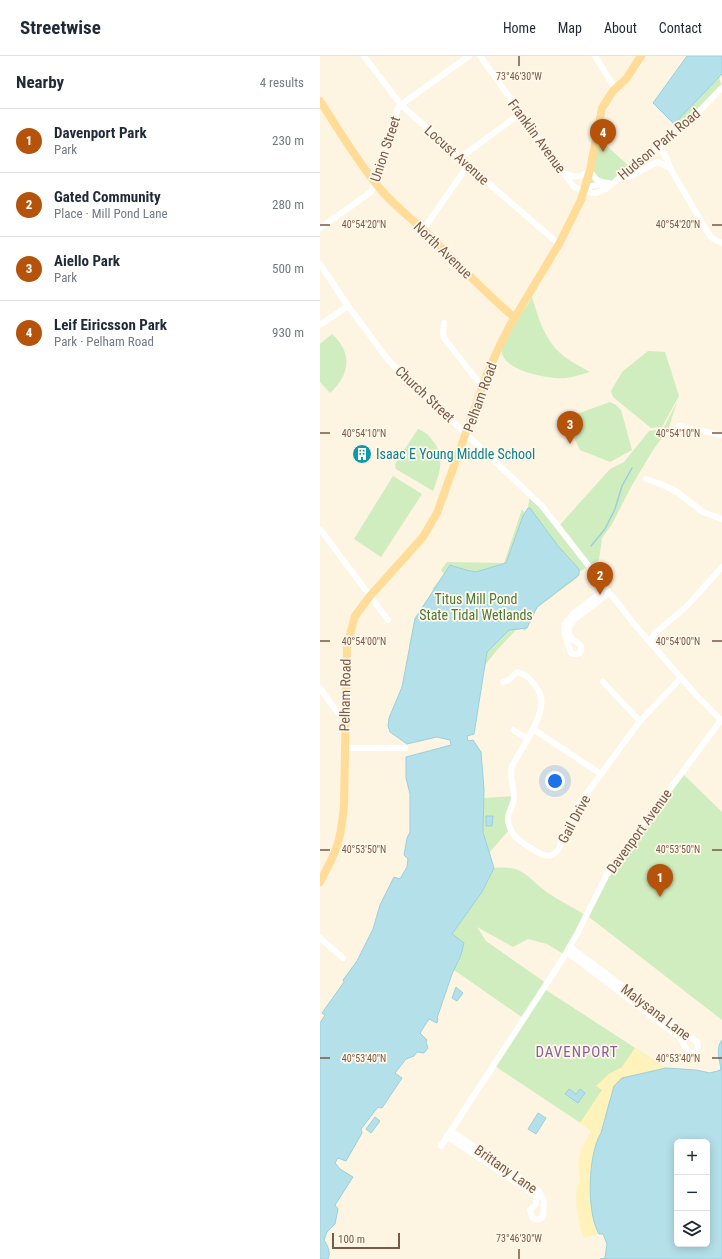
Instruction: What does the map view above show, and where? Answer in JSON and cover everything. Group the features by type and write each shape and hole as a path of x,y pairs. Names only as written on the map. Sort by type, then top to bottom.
{"main road":[{"name":"Pelham Road","path":"320,882 335,852 341,831 344,804 346,662 349,636 355,616 370,596 412,550 431,525 442,502 483,385 499,347 559,244 585,190 602,108 607,97 626,79 641,56"},
{"name":"North Avenue","path":"320,101 382,191 400,210 424,230 478,284 515,318"}],"street":[{"name":"Locust Avenue","path":"364,56 401,105 559,244"},
{"name":"Union Street","path":"320,228 371,192 398,108 469,56"},
{"name":"Franklin Avenue","path":"480,56 574,187 585,190"},
{"path":"595,56 616,88"},
{"name":"Hudson Park Road","path":"585,190 592,194 610,187 613,181 687,124 722,88"},
{"path":"460,158 521,113"},
{"path":"659,146 668,161 670,168 710,236 714,240 722,243"},
{"path":"564,173 574,177 585,175 590,170 594,179 597,181 613,181 631,176 657,162 670,168"},
{"path":"424,230 468,165"},
{"name":"Church Street","path":"320,264 348,306 390,361 542,506 608,591 650,641"},
{"path":"320,325 348,306"},
{"path":"444,323 444,338 477,380 483,385"},
{"path":"679,426 722,435"},
{"path":"646,479 677,492 703,512 722,519"},
{"path":"320,529 388,620"},
{"path":"650,641 655,634 686,607 722,567"},
{"path":"608,591 570,623 569,634 572,639 579,643 582,650 577,654 571,653 565,636 564,625 574,613 608,591"},
{"name":"Davenport Avenue","path":"441,1146 568,949 607,874 722,720 697,696 650,641"},
{"name":"Gail Drive","path":"503,682 509,680 517,672 525,674 540,692 542,699 541,709 533,729 510,772 514,800 508,817 513,835 543,855 551,856 558,850 578,805 640,721 681,678"},
{"path":"603,682 640,721"},
{"path":"320,688 337,712 345,715"},
{"path":"533,729 601,774"},
{"path":"514,730 527,738"},
{"path":"344,748 405,748"},
{"path":"320,938 343,958"},
{"name":"Malysana Lane","path":"568,949 697,1042 697,1051 695,1053 688,1052 678,1037 568,949"},
{"name":"Brittany Lane","path":"449,1134 539,1191 544,1201 543,1217 537,1220 530,1214 530,1210 536,1204 536,1196 449,1134"}],"green space":[{"path":"719,77 722,88 680,132 674,124"},
{"path":"595,135 632,169 614,183 585,192"},
{"path":"532,297 544,330 553,345 565,357 590,372 566,378 538,375 516,368 503,356 502,348 504,341"},
{"path":"332,334 339,341 343,349 346,356 346,364 342,379 330,393 320,382 320,344"},
{"path":"648,351 665,352 679,396 662,427 651,428 613,397 611,391 622,372"},
{"path":"610,402 621,410 632,450 610,462 580,450 567,424 574,415"},
{"name":"Titus Mill Pond State Tidal Wetlands","path":"677,402 668,430 653,450 631,487 612,524 602,538 599,560 579,572 577,578 537,608 525,631 522,629 516,630 485,665 482,681 409,646 415,617 432,592 433,588 444,574 441,570 447,562 504,563 522,509 525,513 528,508 530,494 558,527 610,469 624,462 649,431 663,429"},
{"path":"418,429 429,436 439,452 440,465 438,478 433,491 396,469 395,464"},
{"path":"393,476 422,494 381,557 354,539"},
{"path":"683,774 722,812 722,1020 589,917 567,956 547,944 528,939 513,947 477,927 486,941 546,983 543,988 666,1068 622,1078 600,1136 492,1064 523,1018 454,970 461,955 452,934 482,892 494,868 512,868 524,873 548,893 588,917 609,877"},
{"path":"513,796 509,830 489,853 483,832 484,798"}],"sand":[{"path":"635,1048 666,1068 622,1078 611,1096 607,1107 602,1132 596,1144 592,1161 590,1183 592,1216 599,1234 583,1238 577,1212 576,1192 577,1185 580,1182 578,1167 580,1155 591,1131 580,1123 602,1090 596,1086 609,1074 622,1067"}],"water":[{"path":"687,56 722,56 722,74 674,124 653,103"},
{"path":"528,508 530,508 558,546 579,569 579,575 537,607 527,628 509,630 487,652 474,734 467,736 468,741 473,740 481,752 484,789 483,832 494,868 482,892 452,934 464,943 461,955 452,974 437,1018 437,1023 429,1019 420,1033 427,1040 426,1042 428,1048 424,1053 417,1052 414,1056 406,1059 395,1073 402,1078 382,1108 378,1107 361,1129 362,1133 346,1161 338,1158 335,1163 340,1169 353,1177 335,1205 338,1209 335,1224 327,1232 324,1240 329,1250 328,1259 320,1259 320,1023 325,1015 322,1013 357,961 373,929 380,905 394,877 400,879 407,867 408,859 404,855 407,838 410,832 410,794 406,778 406,757 451,745 450,740 437,737 407,744 390,732 388,726 389,718 402,687 415,619 450,565 476,572 506,563 523,516"},
{"path":"486,816 493,816 492,826 486,826"},
{"path":"456,987 463,993 457,1001 452,998"},
{"path":"722,1040 722,1259 600,1259 605,1258 607,1244 603,1234 599,1234 592,1212 590,1198 591,1168 593,1155 601,1133 614,1086 622,1078 666,1068 696,1070 710,1073 721,1070 718,1055"},
{"path":"569,1089 576,1094 580,1089 585,1093 578,1103 565,1094"},
{"path":"538,1113 546,1118 536,1134 528,1129"},
{"path":"375,1117 380,1121 371,1133 366,1129"}],"waterway":[{"path":"591,546 605,529 615,509 622,486 632,468"}],"place":[{"name":"Leif Eiricsson Park","path":"603,152"},
{"name":"Aiello Park","path":"570,444"},
{"name":"Isaac E Young Middle School","path":"362,454"},
{"name":"Gated Community","path":"600,595"},
{"name":"Davenport Park","path":"660,897"}],"district":[{"name":"DAVENPORT","path":"577,1052"}]}
